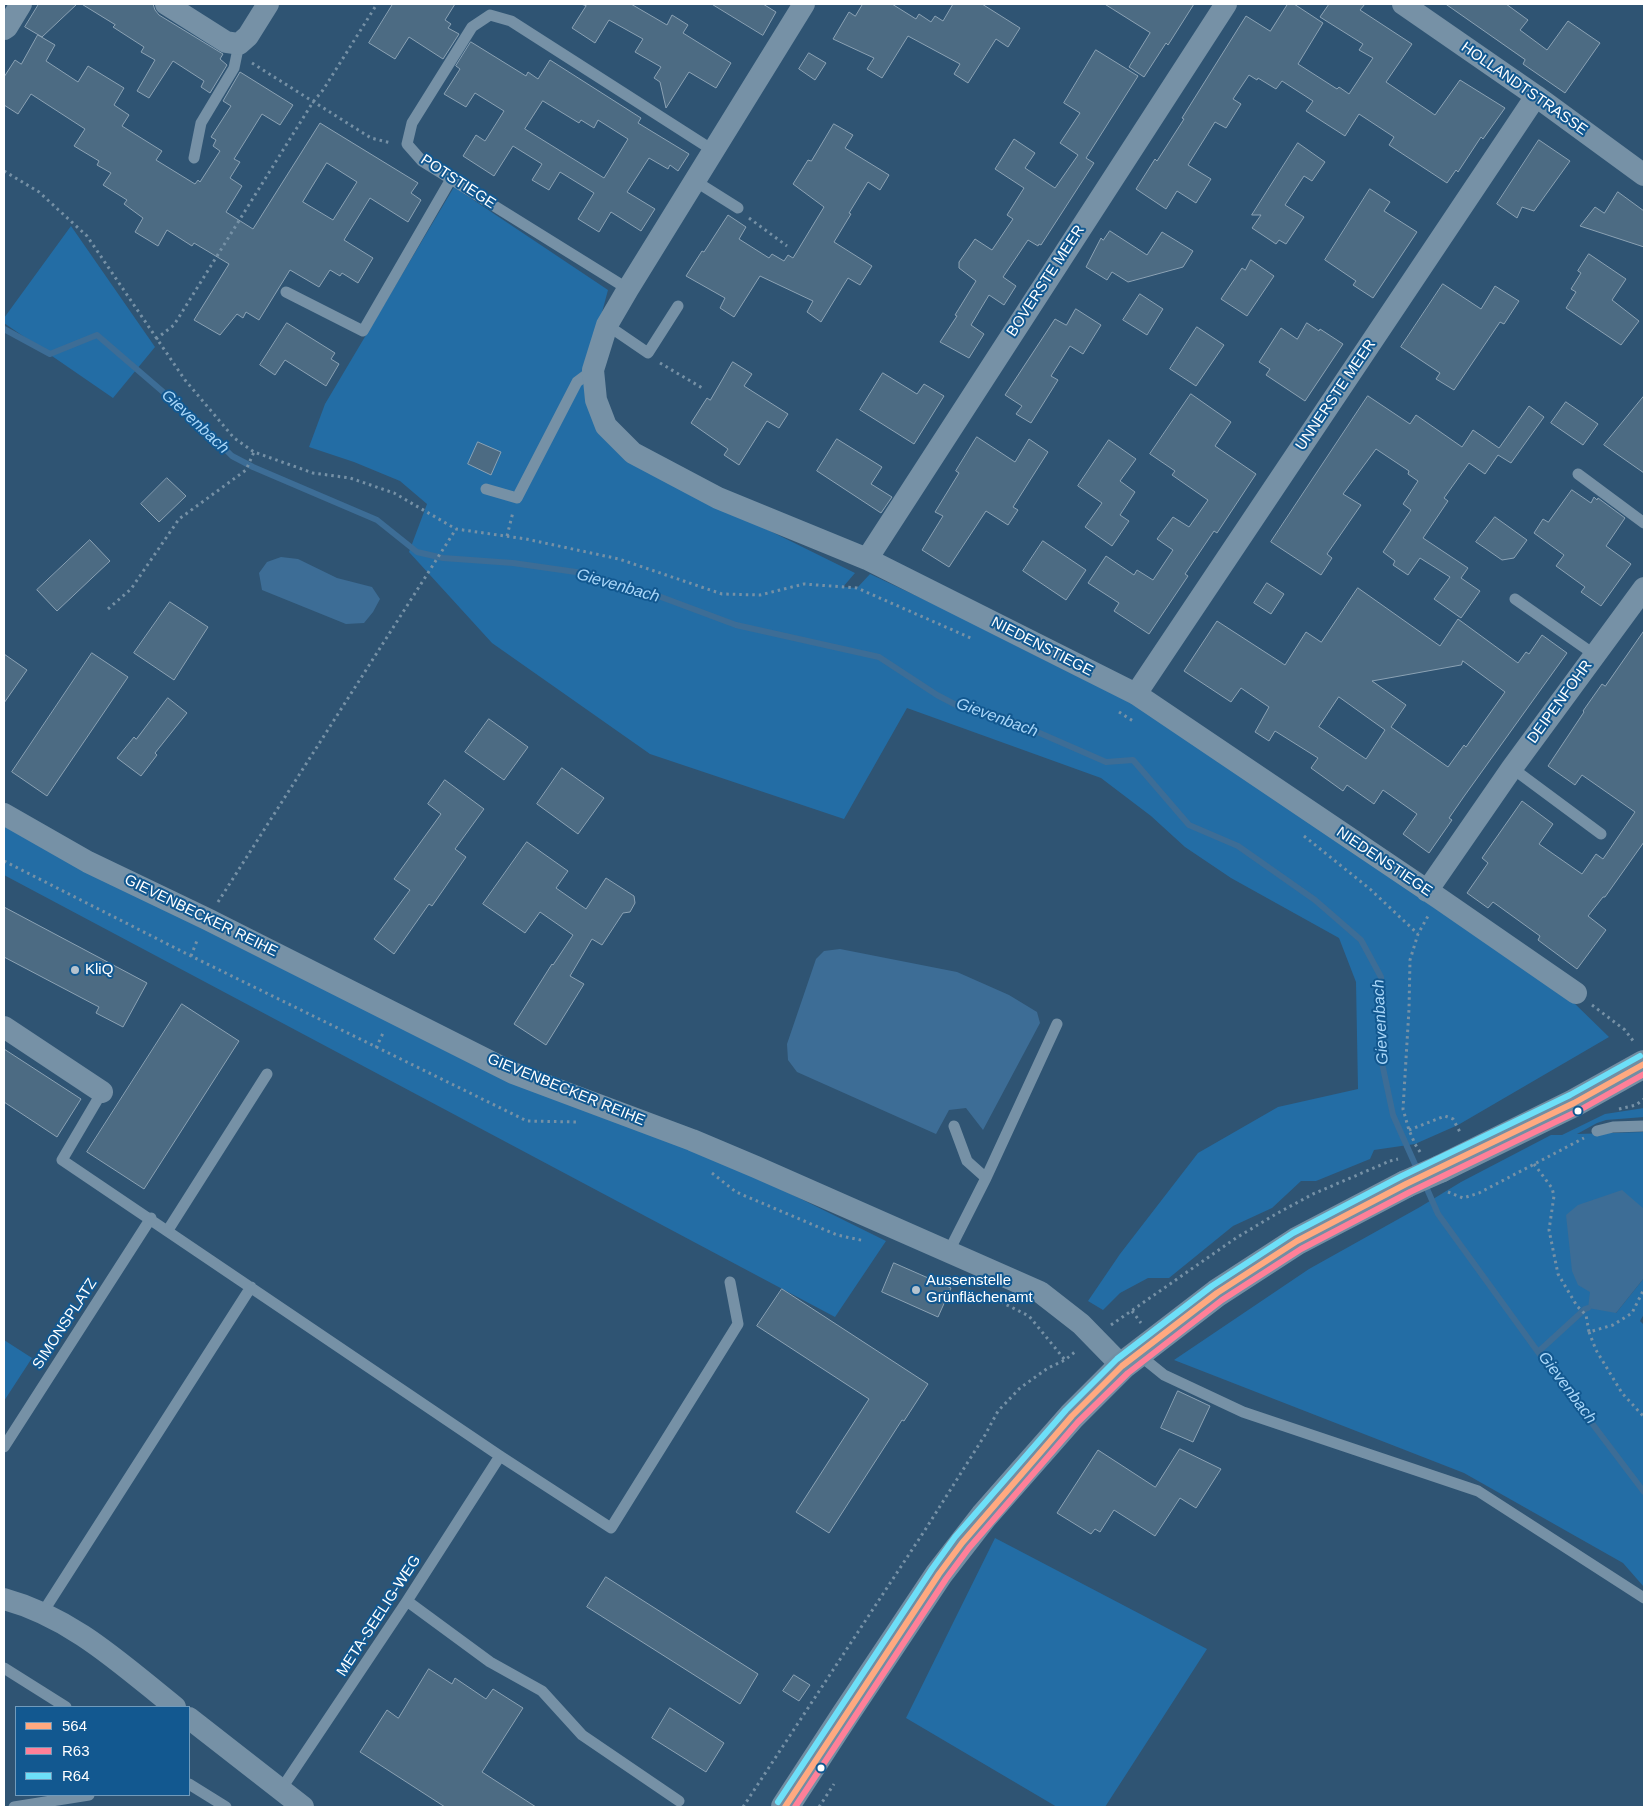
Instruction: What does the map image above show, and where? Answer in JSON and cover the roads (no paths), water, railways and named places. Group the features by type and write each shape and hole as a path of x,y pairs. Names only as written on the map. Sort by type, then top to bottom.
{"main road":[{"path":"785,1807 939,1574 962,1543 1072,1416 1130,1360 1217,1293 1297,1241 1406,1184 1574,1103 1640,1054"}],"street":[{"path":"4,29 21,4"},
{"path":"166,4 226,42 239,44 248,36 268,4"},
{"path":"628,289 804,4"},
{"name":"BOVERSTE MEER","path":"867,559 1226,4"},
{"name":"HOLLANDTSTRASSE","path":"1403,4 1642,168"},
{"name":"UNNERSTE MEER","path":"1136,694 1536,96"},
{"name":"NIEDENSTIEGE","path":"628,289 607,325 593,370 596,400 606,426 633,452 718,498 867,559 1136,694 1576,993"},
{"name":"DEIPENFOHR","path":"1434,895 1512,768 1644,588"},
{"name":"GIEVENBECKER REIHE","path":"4,814 88,862 207,919 513,1073 692,1140 1040,1292 1130,1360"},
{"path":"4,1027 102,1092"},
{"path":"4,1599 43,1612 87,1637 175,1706"},
{"path":"190,1719 280,1791 303,1807"}],"lane":[{"name":"POTSTIEGE","path":"628,289 422,161 407,144 412,123 472,27 490,15 511,22 714,150"},
{"path":"194,158 201,123 234,68 239,44"},
{"path":"286,292 363,331 451,179"},
{"path":"695,181 738,208"},
{"path":"607,325 648,352 678,306"},
{"path":"486,490 517,498 577,382 593,370"},
{"path":"1578,474 1644,523"},
{"path":"1516,599 1595,655"},
{"path":"1512,768 1601,834"},
{"path":"949,1251 986,1178 1057,1024"},
{"path":"168,1230 267,1074"},
{"path":"102,1092 62,1160 151,1218 500,1456 611,1528 738,1324 730,1282"},
{"path":"954,1126 967,1161 986,1178"},
{"path":"1597,1131 1614,1127 1644,1126"},
{"name":"SIMONSPLATZ","path":"4,1447 151,1218"},
{"path":"43,1612 251,1287"},
{"path":"1130,1360 1243,1412 1478,1491 1644,1598"},
{"name":"META-SEELIG-WEG","path":"280,1791 407,1601 500,1456"},
{"path":"407,1601 490,1662 542,1691 582,1735 679,1801"},
{"path":"4,1668 64,1706"},
{"path":"190,1785 226,1807"},
{"path":"14,1807 83,1796"}],"waterway":[{"name":"Gievenbach","path":"4,329 50,354 97,335 198,422 232,456 253,467 377,520 417,552 443,558 513,563 576,572 661,597 736,625 879,657 937,695 962,708 1003,717 1106,762 1133,760 1189,825 1238,846 1315,900 1361,940 1381,977 1382,1063 1393,1115 1418,1171"},
{"name":"Gievenbach","path":"1424,1182 1438,1214 1538,1352 1644,1492"},
{"path":"1538,1352 1588,1308"}],"place":[{"name":"KliQ","path":"75,970"},
{"name":"Aussenstelle Grünflächenamt","path":"916,1290"}]}
